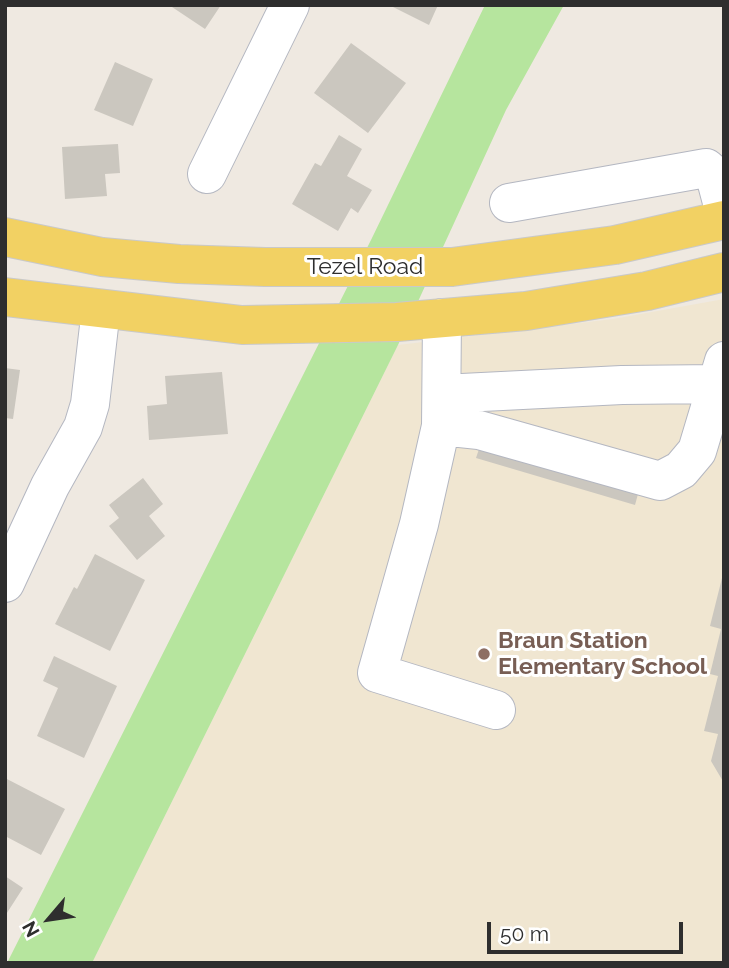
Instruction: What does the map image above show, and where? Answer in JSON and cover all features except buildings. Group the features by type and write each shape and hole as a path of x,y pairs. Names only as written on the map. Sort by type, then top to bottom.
{"main road":[{"name":"Tezel Road","path":"5,237 102,257 178,264 452,267 615,245 724,220"},
{"path":"5,297 242,325 383,323 526,312 647,291 724,272"}],"street":[{"path":"206,174 290,5"},
{"path":"509,203 706,168 715,176 724,210"},
{"path":"5,583 50,486 83,427 90,404 101,309"},
{"path":"442,318 441,410 419,524 377,673 496,710"},
{"path":"720,373 697,451 681,471 660,481 479,430 441,410 622,385 720,373"}],"shaded area":[{"name":"Braun Station Elementary School","path":"724,299 724,963 92,963 398,345 613,319"}],"green space":[{"path":"485,5 564,5 506,110 398,345 92,963 7,963 371,240"}],"place":[{"name":"Braun Station Elementary School","path":"484,654"}]}
